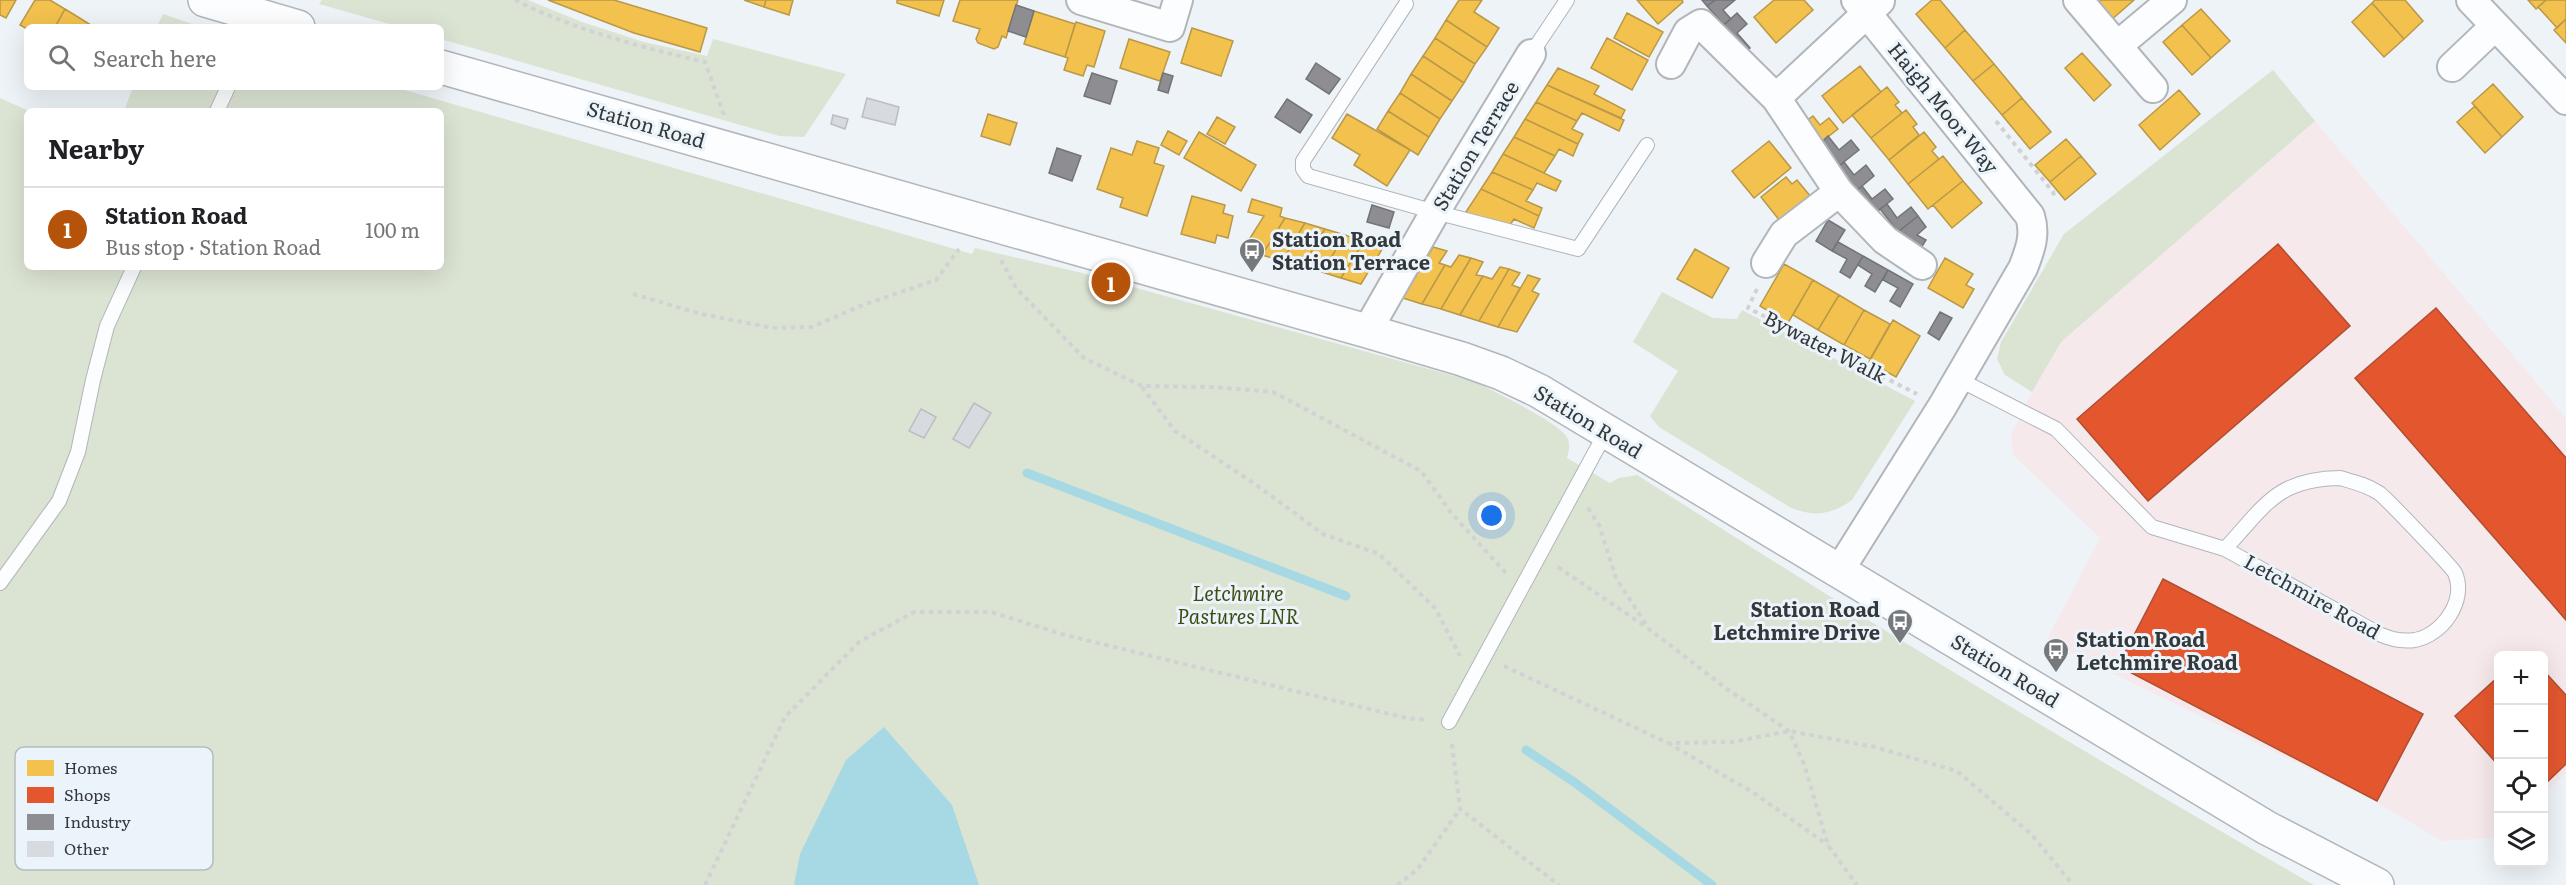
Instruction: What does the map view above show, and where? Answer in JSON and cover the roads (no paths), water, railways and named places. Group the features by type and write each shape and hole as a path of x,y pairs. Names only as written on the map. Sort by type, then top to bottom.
{"street":[{"path":"205,0 255,21 276,24"},
{"path":"1081,0 1170,27 1178,0"},
{"path":"2078,0 2153,88"},
{"path":"2117,46 2172,0"},
{"path":"2471,0 2566,100"},
{"path":"1776,98 1869,4"},
{"name":"Haigh Moor Way","path":"1869,4 2030,216 2033,225 2032,244 2023,268 1958,379"},
{"path":"1671,64 1688,33 1701,24 1776,98 1839,192 1885,240 1922,265"},
{"path":"2452,67 2495,26"},
{"name":"Station Terrace","path":"1367,331 1435,212 1531,54"},
{"name":"Station Road","path":"444,68 1367,331 1502,373 1539,391 2267,828 2377,885"},
{"path":"1766,263 1784,234 1839,192"},
{"path":"1839,571 1958,379"}],"lane":[{"path":"1531,54 1567,0"},
{"path":"1406,3 1304,159 1302,167 1308,176 1578,249 1647,145"},
{"path":"218,108 227,90"},
{"path":"0,583 59,501 78,452 107,326 133,270"},
{"name":"Letchmire Road","path":"1958,379 2056,429 2152,527 2225,549 2390,639 2415,640 2427,636 2447,620 2457,597 2455,572 2380,493 2361,483 2340,478 2307,481 2278,493 2225,549"},
{"path":"1449,722 1606,432"}],"water":[{"path":"884,727 952,805 979,885 794,885 800,854 846,760"}],"waterway":[{"path":"1027,473 1346,596"},
{"path":"1526,750 1574,782 1712,885"}],"place":[{"name":"Station Road Station Terrace","path":"1252,274"},
{"name":"Station Road","path":"1111,282"},
{"name":"Station Road Letchmire Drive","path":"1900,645"},
{"name":"Station Road Letchmire Road","path":"2056,674"}],"park label":[{"name":"Letchmire Pastures LNR","path":"1238,606"}]}
